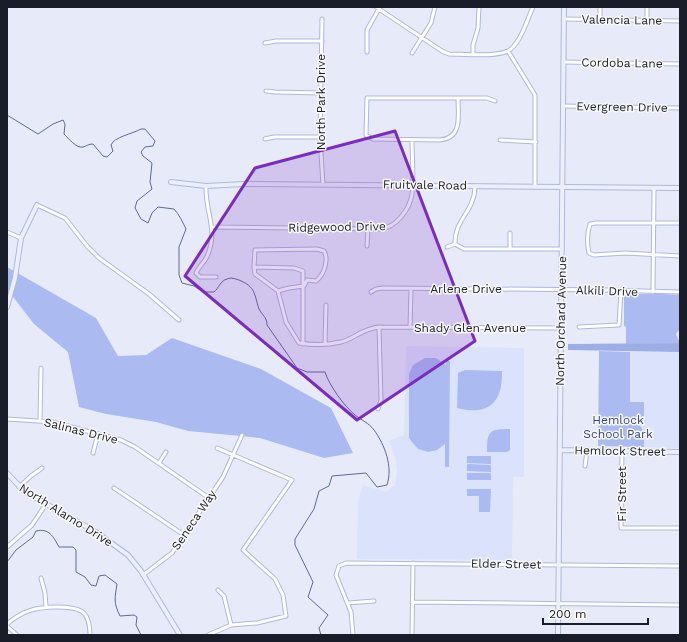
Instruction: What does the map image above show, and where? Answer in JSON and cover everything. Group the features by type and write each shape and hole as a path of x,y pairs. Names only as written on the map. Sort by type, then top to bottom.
{"street":[{"path":"412,53 433,18 435,7"},
{"path":"473,54 473,45 478,28 479,7"},
{"path":"367,52 367,30 378,8 446,53 494,54 508,51 516,43 533,7"},
{"name":"North Orchard Avenue","path":"558,635 564,7"},
{"path":"600,7 600,20"},
{"path":"647,7 647,20"},
{"name":"North Park Drive","path":"322,19 320,137 323,185"},
{"name":"Valencia Lane","path":"564,19 680,21"},
{"path":"265,43 276,41 322,42"},
{"path":"508,51 535,95 535,186"},
{"name":"Cordoba Lane","path":"564,62 680,64"},
{"path":"266,90 275,92 321,92"},
{"path":"458,98 458,126 454,135 444,140 373,139 367,137 367,98 458,98 487,98 495,101"},
{"name":"Evergreen Drive","path":"563,106 680,108"},
{"path":"265,139 274,137 320,137"},
{"name":"Ridgewood Drive","path":"213,227 386,228 395,224 410,202 412,185 412,140"},
{"path":"500,140 536,142"},
{"name":"Fruitvale Road","path":"171,182 206,186 243,184 680,188"},
{"path":"206,186 207,207 213,227 208,254 196,273 200,278 216,277"},
{"path":"455,244 456,230 474,201 475,186"},
{"path":"653,292 654,188"},
{"path":"7,307 15,278 21,238 37,205 65,218 87,246 99,258 149,294 179,320"},
{"path":"680,223 618,222 590,224 588,247 589,253 594,255 654,254 680,256"},
{"path":"368,228 368,246"},
{"path":"7,232 21,238"},
{"path":"510,233 510,249"},
{"path":"447,247 455,244 464,249 562,249"},
{"path":"254,267 300,269 303,271 303,344 299,343 294,338 286,322 278,291 255,274 254,267 255,250 317,249 324,251 326,259 321,277 316,281 307,280 304,286"},
{"path":"278,291 304,286"},
{"name":"Arlene Drive","path":"371,292 376,289 561,290"},
{"path":"410,327 411,289"},
{"name":"Alkili Drive","path":"561,290 680,292"},
{"path":"579,327 619,325 621,290"},
{"path":"325,344 326,305"},
{"path":"378,409 381,400 379,327"},
{"name":"Shady Glen Avenue","path":"303,344 340,342 361,331 379,327 561,328"},
{"path":"40,420 41,368"},
{"name":"Salinas Drive","path":"7,419 40,420 126,442 209,498"},
{"path":"93,453 98,434"},
{"name":"Seneca Way","path":"143,575 172,553 223,476 242,435"},
{"path":"208,635 231,625 257,623 286,616 283,594 275,579 243,550 292,480 217,448"},
{"name":"Hemlock Street","path":"560,450 680,452"},
{"path":"585,466 587,451"},
{"name":"Fir Street","path":"622,451 621,528 680,528"},
{"path":"159,463 166,452"},
{"path":"19,487 30,476 42,468"},
{"name":"North Alamo Drive","path":"7,473 19,487 114,544 132,559 180,635"},
{"path":"114,488 184,535"},
{"path":"7,548 32,525 46,504"},
{"name":"Elder Street","path":"348,603 337,579 336,571 339,566 346,563 680,566"},
{"path":"412,563 412,635"},
{"path":"41,578 45,593 46,607"},
{"path":"218,590 224,596 231,625"},
{"path":"353,635 353,625 348,603 374,601"},
{"path":"412,602 680,605"},
{"path":"17,635 7,625 16,616 31,609 46,607 70,607 80,609 89,619 90,635"}],"highlighted area":[{"path":"395,131 475,341 357,420 185,276 255,168"}],"shaded area":[{"path":"680,343 680,352 568,350 568,344"},
{"path":"406,346 524,348 524,477 513,477 512,560 357,559 358,500 363,485 386,492 395,485 397,471 395,456 389,441 404,435"},
{"path":"680,351 680,448 644,447 644,432 630,411 630,352"}],"green space":[{"path":"7,267 96,318 118,356 146,355 172,338 261,369 331,408 353,453 324,458 260,438 188,431 156,422 106,414 79,407 68,352 34,324 7,289"},
{"path":"627,294 680,295 680,329 676,334 680,343 626,344 626,327 624,326 624,296"},
{"name":"Hemlock School Park","path":"599,351 630,352 630,402 644,402 644,417 635,417 644,432 644,447 598,446"},
{"path":"425,358 436,358 446,365 446,361 450,361 449,467 445,467 445,444 437,450 428,452 418,449 409,438 409,374 413,365"},
{"path":"465,370 502,371 500,391 492,404 477,410 457,408 458,373"},
{"path":"510,429 510,450 507,452 487,452 489,435 493,431"},
{"path":"467,456 491,456 491,464 467,463"},
{"path":"467,464 491,465 491,472 467,471"},
{"path":"467,473 491,473 491,480 467,480"},
{"path":"467,489 491,489 490,512 479,512 479,496 467,496"}],"waterway":[{"path":"7,115 38,134 53,124 63,120 65,124 64,134 73,143 81,147 93,144 103,156 107,157 113,151 111,145 113,142 141,129 145,129 155,141 153,146 145,147 141,152 143,156 152,163 150,182 152,189 137,201 135,208 141,219 148,223 152,213 158,207 174,209 179,216 186,229 179,247 179,275 182,283 194,286 203,292 214,292 223,281 230,278 239,280 249,285 254,292 259,309 265,318 267,325 297,368 307,372 325,372 337,395 355,415 370,425 382,442 387,456 389,471 387,485 377,487 366,473 332,476 329,486 319,491 314,509 295,539 295,545 313,582 308,597 328,615 319,628 321,635"},
{"path":"7,562 16,550 33,537 36,531 40,530 47,532 53,536 59,547 73,547 76,550 76,572 85,577 91,585 96,586 99,576 105,575 117,584 115,600 120,616 134,615 137,617 136,625 141,635"}]}
